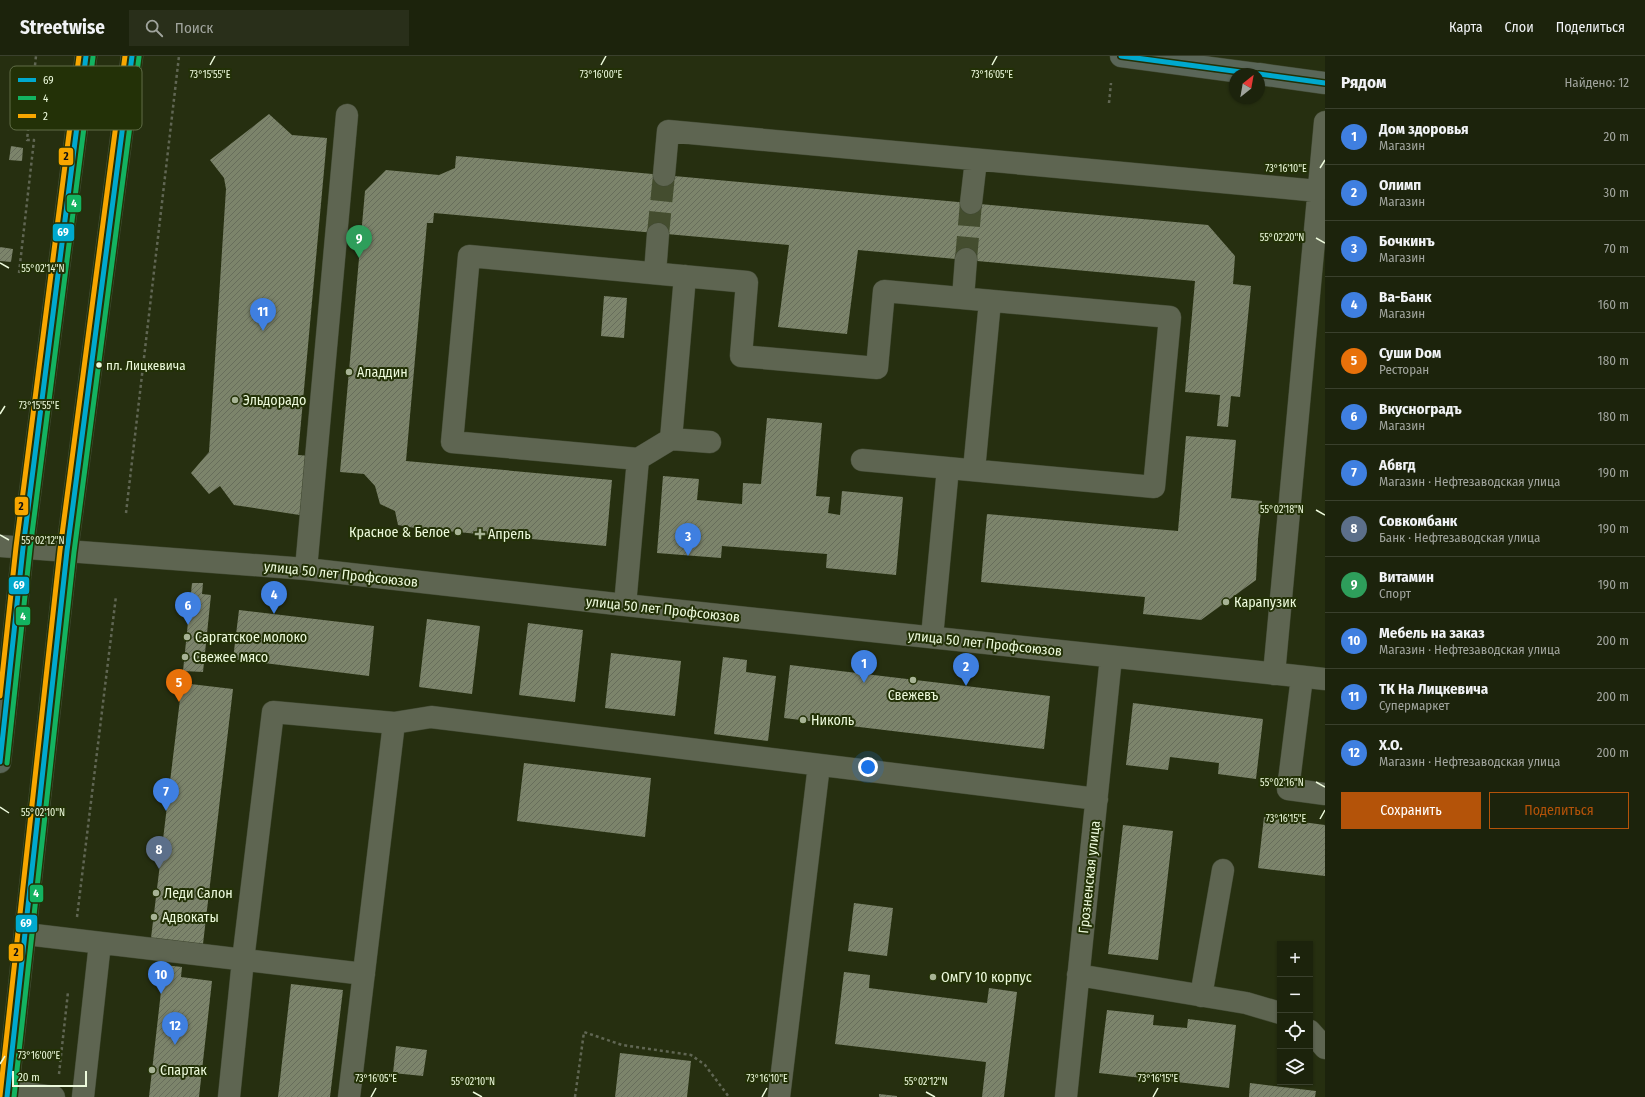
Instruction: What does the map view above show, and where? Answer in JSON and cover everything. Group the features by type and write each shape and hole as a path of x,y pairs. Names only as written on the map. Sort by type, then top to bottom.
{"main road":[{"path":"85,66 86,56"},
{"path":"131,66 132,56"},
{"path":"1121,56 1155,58 1229,70"},
{"path":"1265,75 1325,83"},
{"path":"0,762 23,548 77,130"},
{"path":"8,1094 67,551 122,130"}],"street":[{"path":"306,569 347,115"},
{"path":"1274,674 1325,122"},
{"path":"664,175 668,131 1318,191"},
{"path":"971,203 976,160"},
{"path":"655,273 658,234"},
{"path":"710,442 670,439 638,459 452,442 468,256 747,282 741,356 878,368 884,291 1170,317 1154,487 862,460"},
{"path":"963,298 966,259"},
{"path":"670,439 685,276"},
{"path":"974,470 990,300"},
{"path":"625,605 638,459"},
{"path":"932,637 948,468"},
{"name":"улица 50 лет Профсоюзов","path":"0,546 306,569 625,605 1325,679"},
{"name":"Грозненская улица","path":"1066,1097 1111,657"},
{"path":"1302,676 1288,789 1325,794"},
{"path":"229,1097 243,960 273,712 394,723 431,717 1096,799"},
{"path":"349,1097 394,723"},
{"path":"779,1097 819,765"},
{"path":"1200,996 1223,870"},
{"path":"26,934 364,974"},
{"path":"83,1097 100,943"},
{"path":"1078,975 1246,1003 1277,1012"},
{"path":"1313,1034 1325,1048"},
{"path":"8,1094 56,1089"}],"path":[{"path":"35,66 36,56"},
{"path":"126,513 179,56"},
{"path":"1109,103 1112,83"},
{"path":"19,273 34,140 27,140 28,130"},
{"path":"75,940 116,596"},
{"path":"56,1089 69,987"},
{"path":"575,1097 584,1032 622,1044 691,1055 705,1065 729,1097"}],"building":[{"path":"269,114 292,135 327,138 298,455 311,456 306,516 234,505 220,486 209,494 191,473 209,452 226,189 224,178 210,160"},
{"path":"11,146 23,148 22,161 9,160"},
{"path":"456,156 1208,225 1235,256 1233,284 1251,286 1240,397 1231,396 1228,427 1217,426 1220,395 1185,392 1195,281 858,250 847,334 778,327 789,245 434,213 433,223 427,223 406,461 612,480 606,546 415,528 398,525 395,511 380,504 375,486 364,474 340,472 365,191 386,170 439,175 455,168"},
{"path":"0,247 13,249 11,262 0,261"},
{"path":"604,296 627,298 624,338 601,336"},
{"path":"767,418 822,423 816,496 830,497 828,513 840,515 842,491 903,497 896,575 826,568 827,554 722,546 721,558 657,553 663,476 699,479 697,500 742,504 743,483 761,484"},
{"path":"1186,436 1236,440 1231,498 1262,501 1256,580 1201,620 1143,614 1145,597 981,582 987,514 1178,531"},
{"path":"192,583 203,583 202,594 211,595 203,672 183,671"},
{"path":"239,610 374,626 369,676 233,659"},
{"path":"427,619 480,626 472,694 419,687"},
{"path":"528,623 583,630 575,702 519,695"},
{"path":"611,653 681,661 675,716 605,708"},
{"path":"723,657 747,660 746,672 776,676 768,741 714,734"},
{"path":"790,665 1050,696 1044,749 784,718"},
{"path":"182,683 233,689 203,944 151,938"},
{"path":"1133,703 1263,719 1256,779 1218,774 1219,763 1170,757 1168,770 1126,765"},
{"path":"524,763 651,778 645,837 517,821"},
{"path":"1264,817 1325,825 1325,876 1258,868"},
{"path":"1123,825 1173,831 1158,960 1108,954"},
{"path":"854,903 893,908 887,956 848,951"},
{"path":"164,965 182,967 181,977 212,981 199,1097 149,1097"},
{"path":"844,972 870,975 869,988 987,1003 989,988 1017,992 1004,1097 982,1097 986,1062 835,1044"},
{"path":"291,984 343,990 330,1097 278,1097"},
{"path":"1107,1010 1154,1015 1153,1025 1187,1028 1188,1019 1236,1025 1229,1088 1099,1073"},
{"path":"396,1046 427,1050 423,1076 393,1073"},
{"path":"620,1053 691,1061 687,1097 615,1097"},
{"path":"1250,1083 1316,1091 1315,1097 1249,1097"},
{"path":"879,1094 897,1096 897,1097 879,1097"}],"tunnel":[{"path":"658,234 664,175"},
{"path":"966,259 971,203"}],"transit line":[{"name":"2","path":"78,66 79,56"},
{"name":"69","path":"85,66 86,56"},
{"name":"2","path":"124,66 125,56"},
{"name":"69","path":"131,66 132,56"},
{"name":"69","path":"1121,56 1229,70"},
{"name":"4","path":"92,66 93,57"},
{"name":"4","path":"138,66 139,57"},
{"name":"69","path":"1265,75 1325,83"},
{"name":"2","path":"0,696 16,547 70,130"},
{"name":"69","path":"0,762 23,548 77,130"},
{"name":"4","path":"7,763 30,549 84,130"},
{"name":"2","path":"0,1096 60,550 115,130"},
{"name":"69","path":"7,1097 67,551 122,130"},
{"name":"4","path":"14,1097 74,552 129,130"}],"place":[{"name":"Витамин","path":"359,258"},
{"name":"ТК На Лицкевича","path":"263,331"},
{"name":"пл. Лицкевича","path":"99,365"},
{"name":"Аладдин","path":"349,372"},
{"name":"Эльдорадо","path":"235,400"},
{"name":"Красное & Белое","path":"458,532"},
{"name":"Апрель","path":"480,534"},
{"name":"Бочкинъ","path":"688,556"},
{"name":"Карапузик","path":"1226,602"},
{"name":"Ва-Банк","path":"274,614"},
{"name":"Вкусноградъ","path":"188,625"},
{"name":"Саргатское молоко","path":"187,637"},
{"name":"Свежее мясо","path":"185,657"},
{"name":"Свежевъ","path":"913,680"},
{"name":"Дом здоровья","path":"864,683"},
{"name":"Олимп","path":"966,686"},
{"name":"Суши Dом","path":"179,702"},
{"name":"Николь","path":"803,720"},
{"name":"Абвгд","path":"166,811"},
{"name":"Совкомбанк","path":"159,869"},
{"name":"Леди Салон","path":"156,893"},
{"name":"Адвокаты","path":"154,917"},
{"name":"ОмГУ 10 корпус","path":"933,977"},
{"name":"Мебель на заказ","path":"161,994"},
{"name":"X.O.","path":"175,1045"},
{"name":"Спартак","path":"152,1070"}]}
